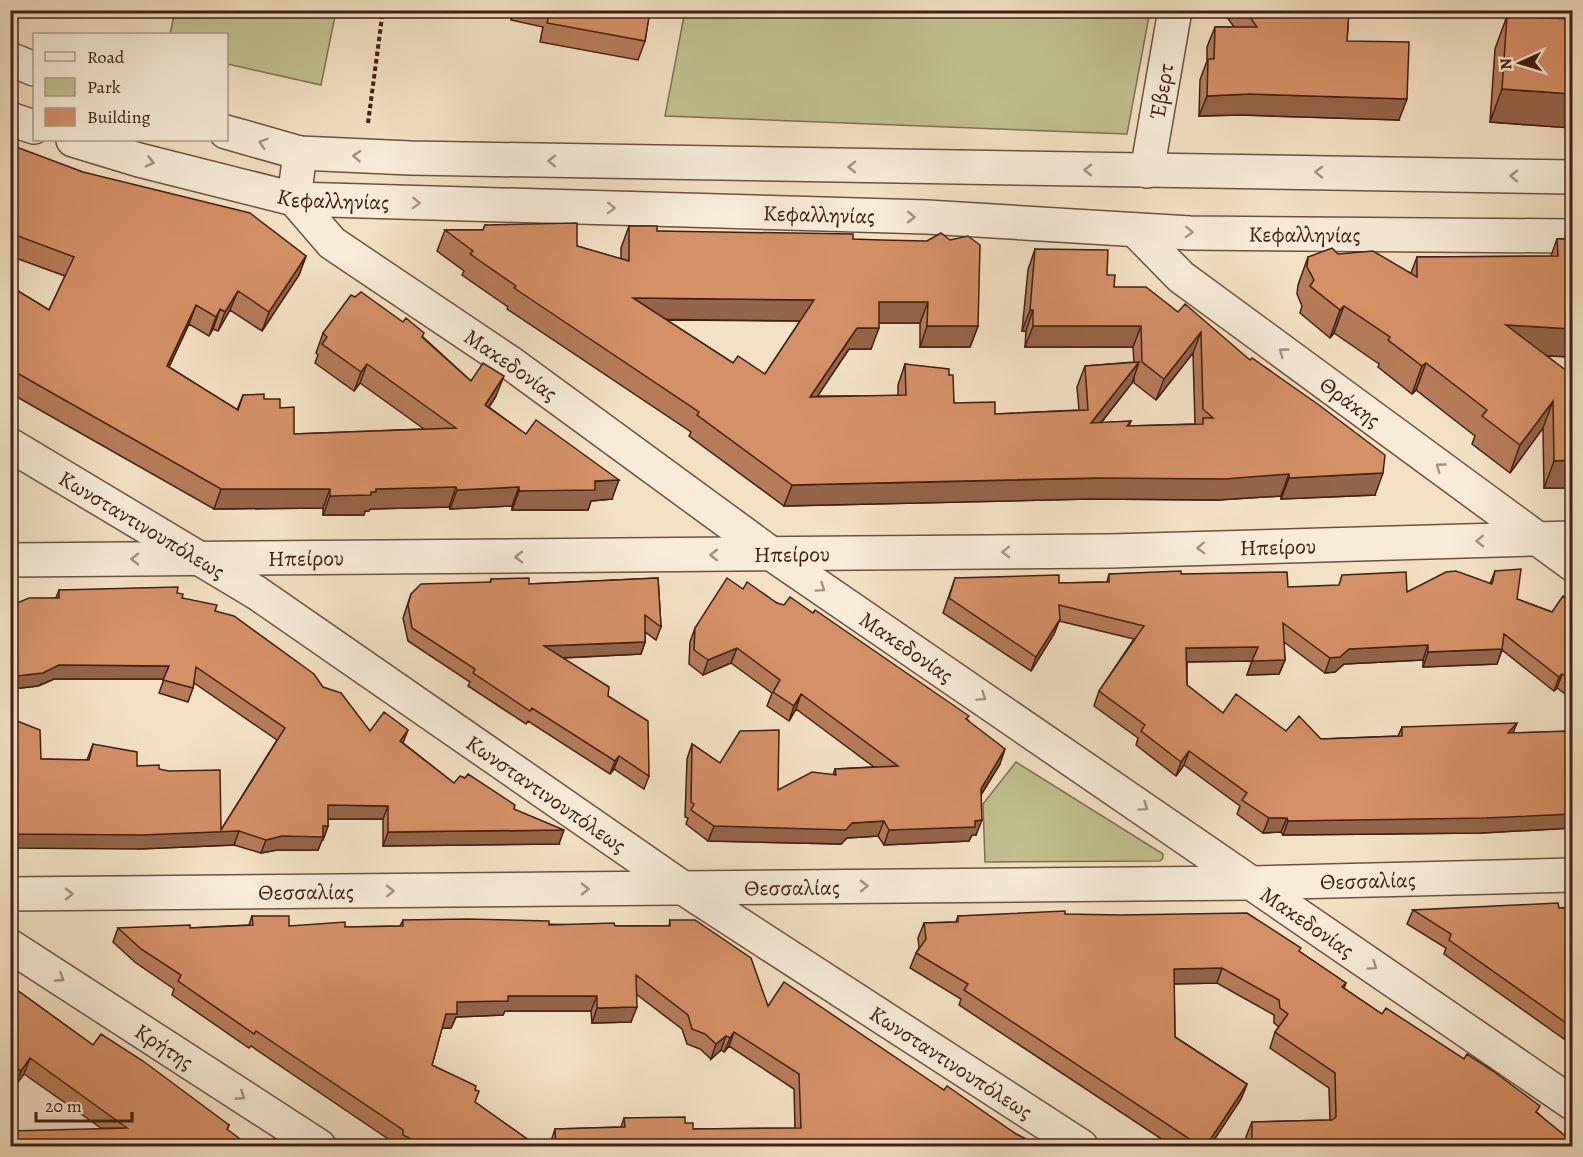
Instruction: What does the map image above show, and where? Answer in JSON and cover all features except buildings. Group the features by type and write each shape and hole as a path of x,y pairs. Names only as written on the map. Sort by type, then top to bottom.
{"street":[{"name":"Έβερτ","path":"1147,171 1175,10"},
{"path":"10,59 33,69"},
{"path":"10,119 33,127"},
{"name":"Κεφαλληνίας","path":"228,133 300,153 479,159 1572,177"},
{"name":"Κεφαλληνίας","path":"77,141 139,160 294,199 927,217 1135,230 1572,236"},
{"path":"294,199 300,153"},
{"name":"Μακεδονίας","path":"294,199 332,243 512,364 773,555 1572,1103"},
{"name":"Θράκης","path":"1135,230 1181,278 1572,564"},
{"name":"Κωνσταντινουπόλεως","path":"10,445 204,559 683,888 1081,1146"},
{"name":"Ηπείρου","path":"10,560 1110,551 1572,538"},
{"name":"Θεσσαλίας","path":"10,894 1252,883 1572,875"},
{"name":"Κρήτης","path":"10,946 319,1146"}],"path":[{"path":"368,120 383,10"}],"green space":[{"path":"685,10 1150,11 1127,134 665,116"},
{"path":"175,11 336,11 321,85 228,64 228,33 170,33"},
{"path":"1016,762 1163,854 1163,858 1160,861 985,862 983,804"}]}
